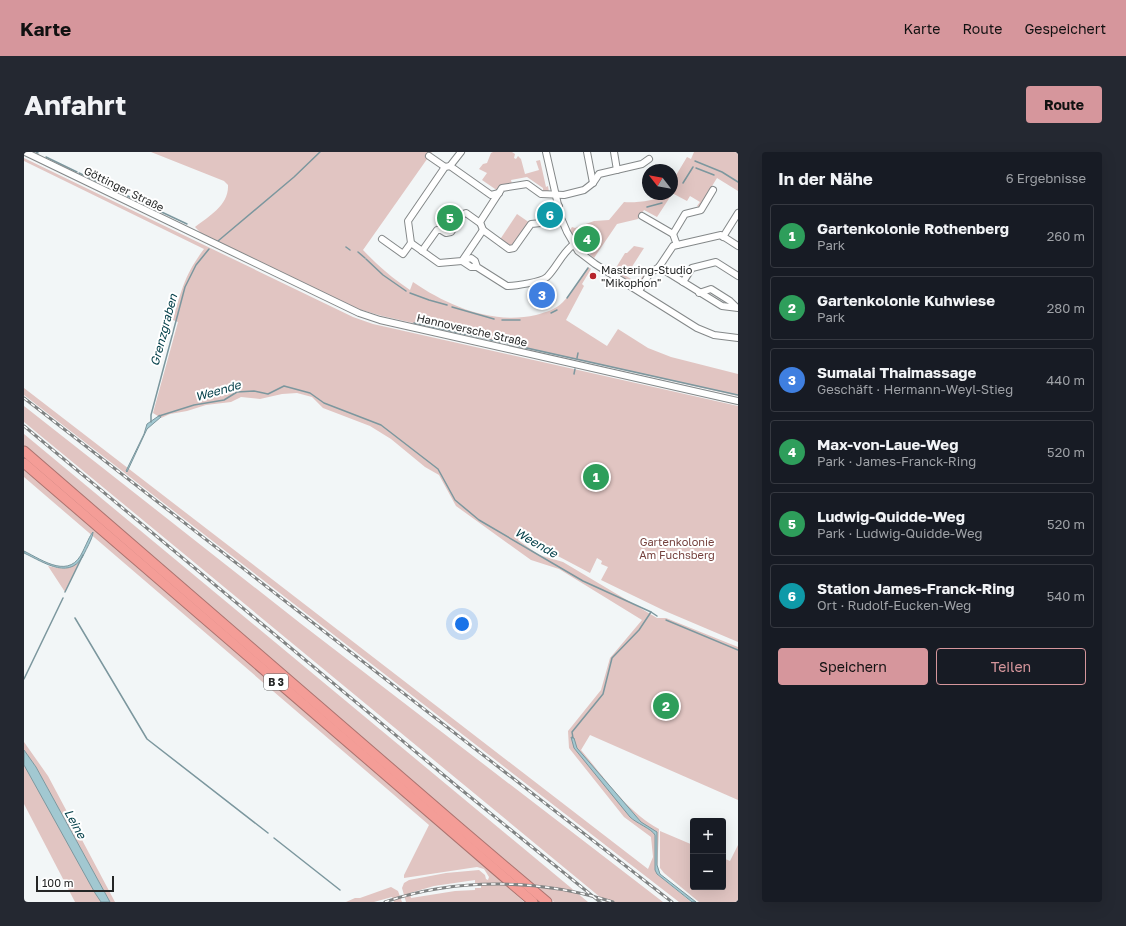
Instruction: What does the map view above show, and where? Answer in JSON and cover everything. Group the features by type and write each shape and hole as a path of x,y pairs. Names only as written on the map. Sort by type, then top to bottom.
{"highway":[{"name":"B 3","path":"24,451 546,901"},
{"name":"B 3","path":"24,463 532,901"}],"street":[{"name":"Göttinger Straße","path":"25,152 214,244"},
{"path":"382,239 403,254 410,240 408,221 461,152"},
{"path":"546,152 566,232 586,258 697,328 714,335 738,338"},
{"path":"587,152 593,183"},
{"path":"614,152 617,170"},
{"path":"429,156 491,195 499,193"},
{"path":"480,223 502,188 527,184 541,194 556,195 584,190 593,183 599,174 642,164 649,159"},
{"path":"673,234 685,214 701,210 713,190"},
{"path":"422,251 437,230 441,230 446,233 451,232 463,214 466,213 480,223 483,230 509,249 514,248 531,224 541,222 551,209 559,206"},
{"path":"723,237 738,213"},
{"path":"642,216 673,234 677,245"},
{"path":"731,225 738,222"},
{"path":"462,261 483,230"},
{"path":"638,291 650,273 659,267 673,246 721,235 738,246"},
{"path":"410,240 439,263 462,261 471,267 477,267 507,286 543,280 548,276 566,250 574,244"},
{"name":"Hannoversche Straße","path":"214,244 342,306 380,320 738,401"},
{"path":"683,282 692,268 716,262 738,276"},
{"path":"659,267 722,306 737,308"}],"green space":[{"path":"151,152 432,152 363,250 390,276 410,290 413,282 456,306 487,315 520,317 543,313 560,305 570,294 588,267 591,269 582,284 584,286 566,320 607,346 618,329 648,348 671,357 738,374 738,396 382,316 355,308 202,234 195,227 222,204 228,185 224,181"},
{"path":"512,152 515,154 514,158 516,159 518,156 521,159 525,174 539,170 536,161 540,160 546,187 548,186 549,192 543,192 543,188 527,177 511,180 512,184 498,191 482,180 487,173 479,169 483,164 487,163 491,153"},
{"path":"694,152 738,152 738,191 717,178 699,207 697,206 700,202 690,196 687,201 678,196 678,172 687,157 691,159"},
{"name":"Gartenkolonie Am Fuchsberg","path":"24,158 353,317 373,324 738,406 738,642 665,611 601,580 608,567 601,564 602,561 597,558 590,573 520,536 518,540 539,555 563,562 657,618 666,618 738,647 738,800 590,735 581,750 626,803 647,822 659,829 657,874 691,902 679,902 24,395 24,388 648,869 653,857 651,837 624,817 569,748 568,731 601,690 610,658 642,620 559,569 531,560 456,506 439,475 425,467 391,439 370,426 323,408 312,397 297,393 282,394 260,399 241,397 231,402 206,405 187,411 170,414 161,418 153,413 178,322 173,320 184,283 192,267 204,249 24,161"},
{"path":"668,200 657,217 644,210 638,219 617,224 594,258 579,245 570,230 572,227 575,228 594,221 609,220 624,202"},
{"path":"451,203 464,211 450,231 447,232 436,225"},
{"path":"517,214 530,223 513,247 510,248 499,241"},
{"path":"634,246 644,248 626,276 638,283 648,268 650,270 640,285 637,286 614,271 625,253 627,253"},
{"path":"24,406 300,623 663,902 606,902 24,422"},
{"path":"24,434 588,902 554,902 531,883 24,448"},
{"path":"24,468 496,876 524,902 406,902 402,888 404,883 409,880 446,873 479,870 485,875 486,879 488,880 489,877 484,869 477,867 404,878 404,875 429,825 24,477","holes":["475,880 475,883 481,883 481,888 411,898 410,893 434,886"]},
{"path":"80,561 65,592 48,566 69,568"},
{"path":"24,742 48,776 115,902 110,902 36,767 24,750"},
{"path":"24,765 101,902 75,902 24,804"},
{"path":"660,831 690,844 690,890 726,890 726,859 730,861 738,845 738,902 699,902 660,868"},
{"path":"391,887 398,891 402,902 394,902 392,897 374,902 346,902 355,898 360,898"}],"water":[{"path":"160,415 161,417 147,429 127,472 126,471 144,434 147,424"},
{"path":"93,532 80,561 73,566 58,568 24,553 24,551 56,566 71,565 78,560"},
{"path":"571,737 574,738 577,748 641,822 657,832 657,865 660,874 696,902 692,902 657,874 655,870 655,835 651,830 630,817 574,748"},
{"path":"24,750 36,767 110,902 101,902 95,893 24,765"}],"waterway":[{"name":"Grenzgraben","path":"218,241 294,177 320,152"},
{"path":"46,157 77,172"},
{"path":"695,161 722,172 738,182"},
{"path":"683,183 693,167"},
{"path":"696,168 714,175"},
{"path":"79,173 187,224"},
{"path":"647,207 662,203"},
{"path":"346,247 350,250"},
{"name":"Grenzgraben","path":"151,422 151,415 185,287 196,265 209,249"},
{"path":"358,252 365,258"},
{"path":"366,259 383,275 406,291"},
{"path":"567,298 588,268"},
{"path":"410,293 447,305"},
{"path":"452,307 494,319"},
{"path":"551,313 557,310"},
{"path":"502,320 520,320"},
{"path":"414,323 738,395"},
{"path":"577,358 578,353"},
{"path":"574,374 575,369"},
{"name":"Weende","path":"159,416 194,405 224,400 237,392 254,391 268,394 284,386 310,393 324,403 381,425 438,469 455,500 479,520 583,581 651,612 639,630 612,658 603,694 572,732 573,738"},
{"path":"65,592 83,555"},
{"path":"24,679 63,598"},
{"name":"Weende","path":"651,612 657,616"},
{"path":"75,618 147,739 268,833"},
{"path":"666,620 738,650"},
{"path":"274,838 340,890"}],"railway":[{"path":"24,398 672,902"},
{"path":"24,426 458,787 600,902"},
{"path":"385,902 441,888 499,884 529,885 558,889 586,894 613,902"}],"place":[{"name":"Station James-Franck-Ring","path":"550,215"},
{"name":"Ludwig-Quidde-Weg","path":"450,218"},
{"name":"Max-von-Laue-Weg","path":"587,239"},
{"name":"Mastering-Studio \"Mikophon\"","path":"593,276"},
{"name":"Sumalai Thaimassage","path":"542,295"},
{"name":"Gartenkolonie Rothenberg","path":"596,477"},
{"name":"Gartenkolonie Kuhwiese","path":"666,706"}],"water label":[{"name":"Leine","path":"75,824"}]}
